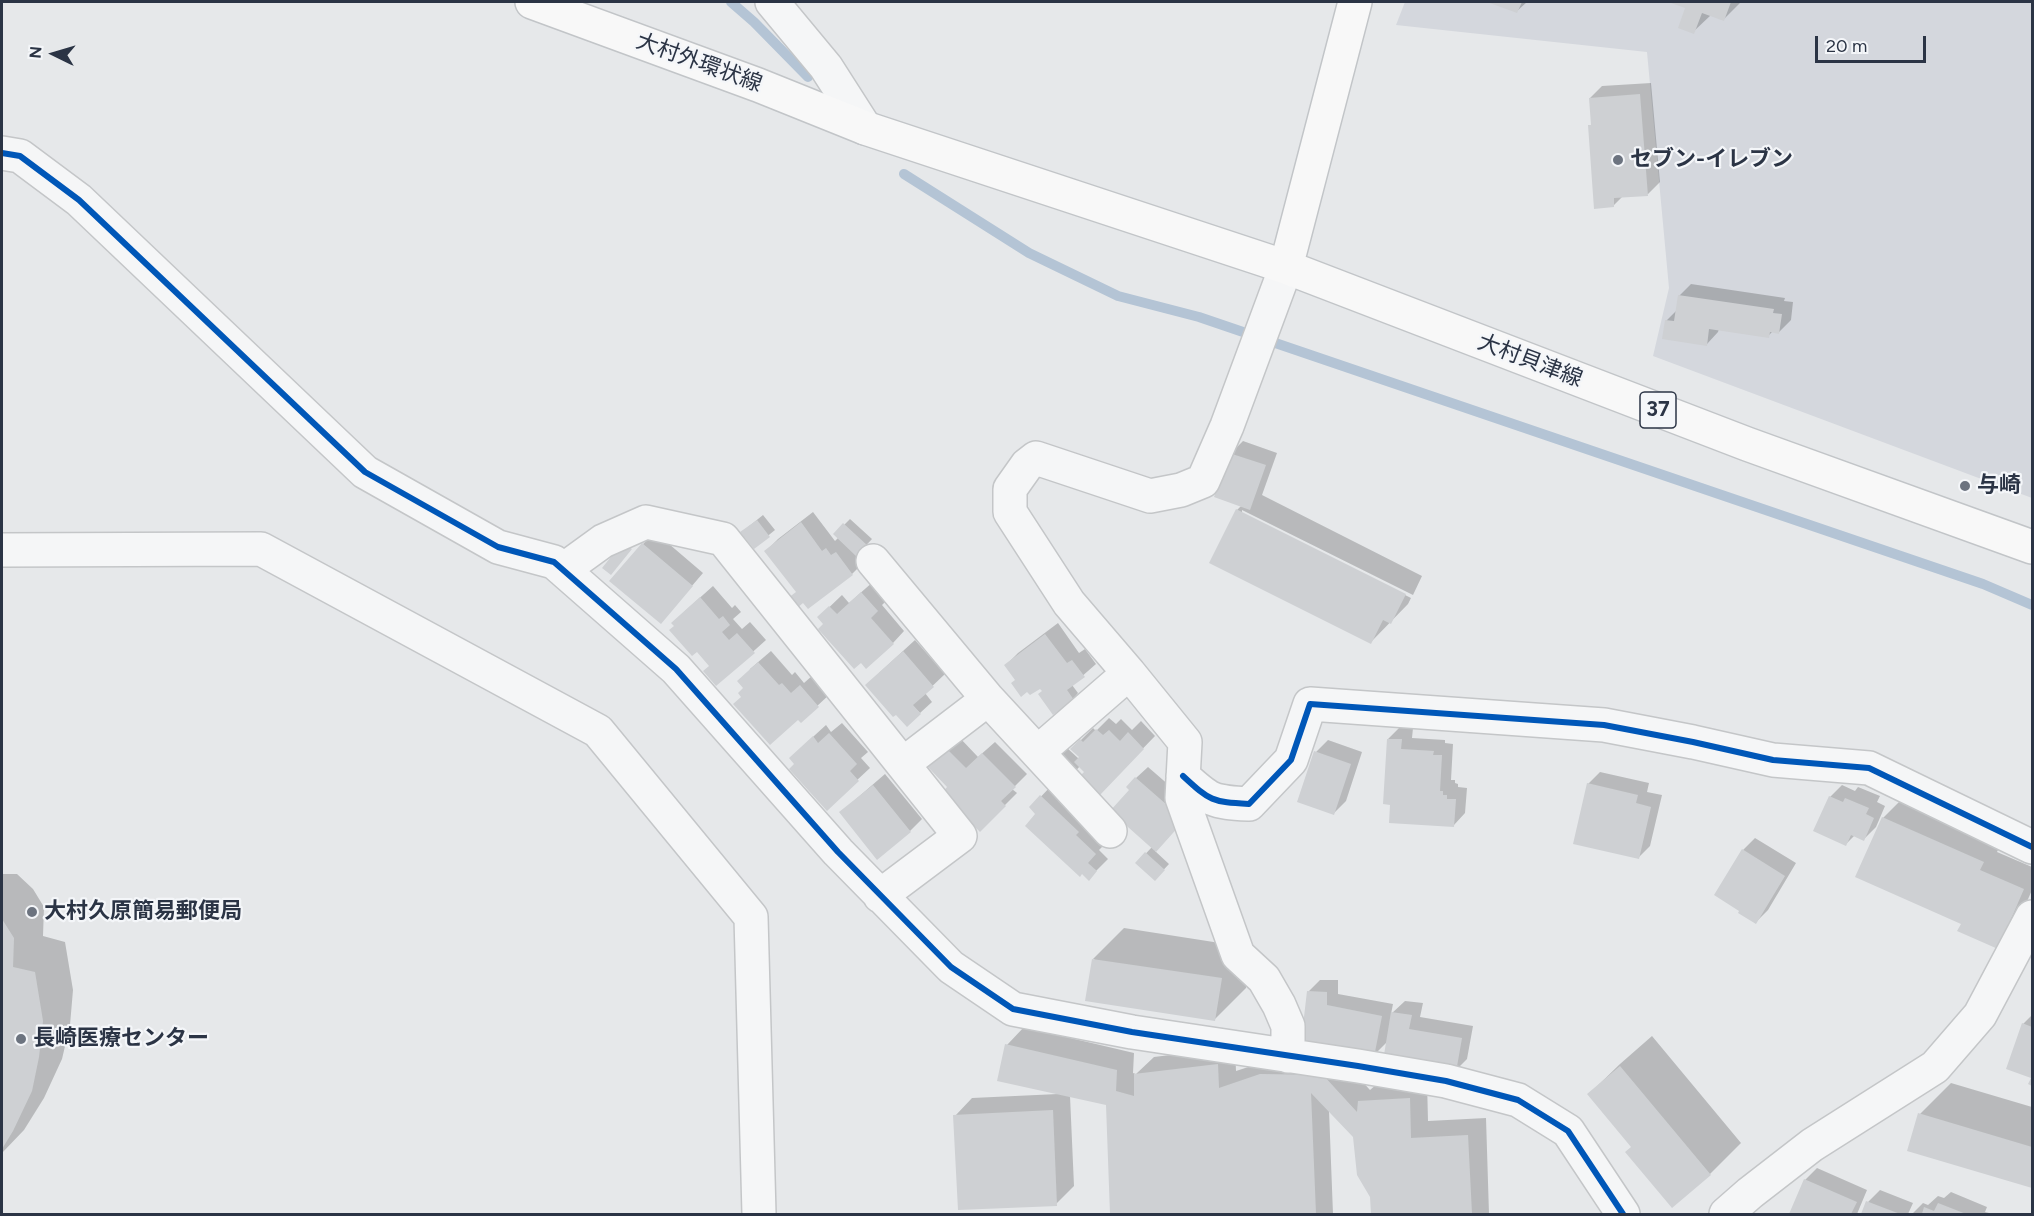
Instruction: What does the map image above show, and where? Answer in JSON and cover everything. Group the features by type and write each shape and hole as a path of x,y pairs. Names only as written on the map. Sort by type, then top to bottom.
{"main road":[{"name":"大村外環状線","path":"532,2 758,85 865,128 1286,267"},
{"path":"1286,267 1355,2"},
{"name":"大村貝津線","path":"1286,267 1747,444 2032,547"}],"street":[{"path":"772,2 826,67 865,128"},
{"path":"2,153 20,156 79,200 365,472 498,547 554,562 676,669 838,852 951,967 1013,1009 1132,1032 1446,1081 1518,1100 1568,1131 1623,1215"},
{"path":"1286,267 1227,426 1203,481 1181,490 1150,496 1036,458 1027,465 1010,489 1010,512 1069,603 1130,673 1185,742 1182,798 1238,955 1264,980 1288,1026 1288,1056"},
{"path":"563,570 603,541 646,522 723,540 960,836 880,896"},
{"path":"2,550 261,549 598,731 751,917 759,1215"},
{"path":"873,561 988,699 1110,831"},
{"path":"1038,752 1130,673"},
{"path":"903,764 988,699"},
{"path":"1183,776 1205,796 1220,802 1249,804 1291,760 1310,704 1604,725 1773,760 1869,768 2032,847"},
{"path":"1726,1215 1750,1193 1812,1145 1935,1067 1980,1015 2032,917"}],"shaded area":[{"path":"1405,2 2032,2 2032,498 1653,356 1669,288 1647,52 1396,25"}],"building":[{"path":"1487,2 1522,2 1517,13"},
{"path":"1668,2 1731,2 1724,21 1702,13 1694,34 1678,28 1685,8"},
{"name":"セブン-イレブン","path":"1640,94 1648,196 1614,198 1614,207 1594,209 1588,125 1591,125 1589,98"},
{"path":"1678,295 1774,309 1773,313 1782,314 1779,334 1770,332 1769,338 1709,329 1707,346 1662,339 1665,320 1674,321"},
{"path":"1229,453 1266,465 1250,510 1214,497"},
{"path":"1236,509 1406,594 1391,624 1383,620 1371,644 1209,563"},
{"path":"757,520 770,537 754,549 740,532"},
{"path":"801,522 822,551 826,548 831,555 836,552 853,575 808,609 803,603 796,609 788,598 796,592 764,551"},
{"path":"843,523 868,546 857,557 833,534"},
{"path":"623,542 632,549 611,575 602,568"},
{"path":"642,543 693,586 661,624 609,581"},
{"path":"861,592 878,611 871,618 894,644 866,669 861,663 854,669 818,629 823,624 817,617 829,606 837,614"},
{"path":"700,597 719,619 723,616 730,625 722,632 729,640 737,633 755,653 716,686 703,671 709,666 697,652 692,656 669,630 674,626 671,623"},
{"path":"1045,634 1067,663 1072,660 1085,677 1067,690 1074,700 1053,715 1038,694 1042,691 1040,689 1030,695 1027,692 1021,697 1011,683 1015,680 1004,665"},
{"path":"903,651 934,687 913,705 921,714 907,727 896,715 893,717 865,685"},
{"path":"758,662 779,685 782,683 791,693 800,685 819,707 801,723 798,720 770,745 733,704 741,697 738,693 743,688 737,681"},
{"path":"1096,729 1103,735 1109,730 1120,741 1128,732 1144,749 1100,795 1080,776 1084,772 1074,762 1079,757 1070,749 1080,739 1083,742"},
{"path":"829,733 857,764 850,771 859,781 827,811 789,769 794,764 789,758 813,736 818,743"},
{"path":"1387,739 1402,739 1401,749 1434,751 1433,755 1442,755 1440,791 1443,791 1443,795 1447,795 1447,799 1456,799 1454,827 1389,823 1390,805 1383,804"},
{"path":"946,748 966,768 982,753 1016,787 1001,801 1006,806 980,832 942,793 947,787 927,766"},
{"path":"1314,751 1351,764 1334,815 1297,802"},
{"path":"1135,777 1175,812 1181,824 1156,852 1110,811 1129,790 1126,787"},
{"path":"1587,783 1638,795 1636,803 1651,807 1639,859 1573,844"},
{"path":"873,785 911,832 877,860 839,812"},
{"path":"1040,795 1079,832 1076,835 1096,854 1088,863 1097,871 1089,881 1082,874 1080,877 1025,826 1035,814 1029,807"},
{"path":"1829,796 1843,802 1845,798 1869,808 1866,814 1874,818 1864,841 1851,835 1846,846 1813,831"},
{"path":"1882,817 1984,862 1980,870 2024,889 1998,949 1957,931 1961,924 1855,877"},
{"path":"1742,849 1785,876 1756,924 1714,895"},
{"path":"1145,852 1165,870 1155,881 1135,863"},
{"name":"長崎医療センター","path":"2,919 14,938 13,967 35,972 43,1021 32,1091 2,1149"},
{"path":"1092,959 1222,978 1215,1021 1085,1001"},
{"path":"1307,991 1327,992 1327,1005 1382,1016 1374,1057 1301,1043"},
{"path":"1391,1012 1412,1015 1409,1029 1462,1038 1456,1072 1383,1061"},
{"path":"2022,1023 2032,1027 2032,1086 2028,1084 2031,1078 2006,1069"},
{"path":"1005,1044 1117,1070 1116,1091 1134,1096 1134,1074 1218,1064 1219,1088 1260,1074 1323,1075 1357,1112 1358,1101 1410,1098 1411,1138 1468,1135 1472,1214 1371,1214 1370,1197 1357,1175 1353,1137 1311,1093 1316,1214 1110,1214 1106,1105 997,1081"},
{"path":"1620,1066 1711,1175 1672,1208 1625,1152 1631,1147 1587,1094"},
{"path":"1053,1110 1057,1206 958,1210 953,1115"},
{"path":"1918,1113 2032,1147 2032,1188 1907,1151"},
{"path":"1804,1179 1857,1202 1851,1214 1789,1214"},
{"path":"1866,1201 1900,1214 1861,1214"},
{"path":"1938,1203 1966,1214 1922,1214 1924,1207 1934,1211"}],"waterway":[{"path":"731,2 808,77"},
{"path":"904,174 1029,253 1118,296 1199,317 1983,584 2032,605"}],"cycle path":[{"path":"2,153 20,156 79,200 365,472 498,547 554,562 676,669 838,852 951,967 1013,1009 1132,1032 1446,1081 1518,1100 1568,1131 1623,1214"},
{"path":"1183,776 1212,799 1249,804 1291,760 1310,704 1604,725 1773,760 1869,768 2032,847"}],"place":[{"name":"セブン-イレブン","path":"1618,160"},
{"name":"与崎","path":"1965,486"},
{"name":"大村久原簡易郵便局","path":"32,912"},
{"name":"長崎医療センター","path":"21,1039"}]}
